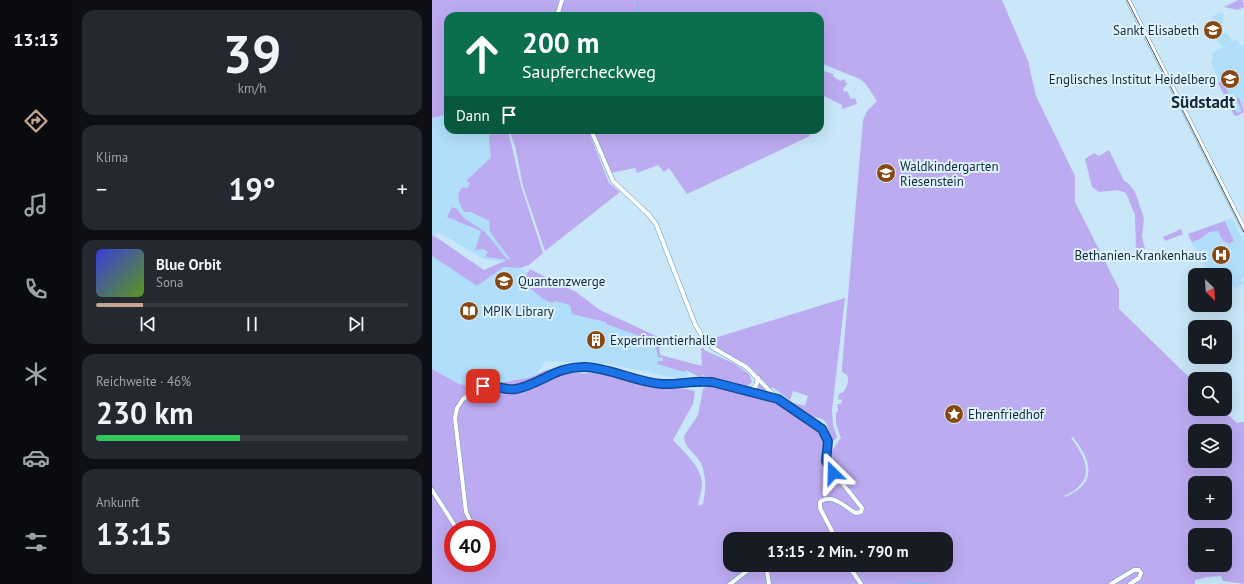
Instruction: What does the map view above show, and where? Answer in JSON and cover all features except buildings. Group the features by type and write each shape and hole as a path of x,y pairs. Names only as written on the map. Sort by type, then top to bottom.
{"main road":[{"path":"1128,0 1244,230"}],"street":[{"path":"558,12 562,0"},
{"path":"593,134 613,181 649,215 656,224 700,334 711,346 741,364 758,378 778,399 824,431 828,441 827,464 862,506 862,511 856,513 838,501 826,499 820,502 820,508 832,532"},
{"path":"470,520 466,512 455,420 456,411 461,402 476,389 487,386 515,389 561,370 584,367 597,368 648,383 674,384 710,382 778,399"},
{"path":"749,391 756,386 758,378"},
{"path":"432,490 451,520"},
{"path":"1111,584 1133,570 1139,570 1141,573 1140,576 1130,584"},
{"path":"730,584 746,572"},
{"path":"767,572 768,584"},
{"path":"853,572 861,584"}],"shaded area":[{"path":"432,0 1002,0 1028,61 1036,96 1075,176 1075,202 1119,289 1119,309 1188,376 1188,416 1230,416 1237,423 1244,422 1244,584 1223,581 1221,576 1195,580 1195,584 771,584 769,572 953,572 953,532 723,532 723,572 742,572 727,584 432,584 432,369 457,383 470,387 531,377 546,370 560,368 574,373 597,373 608,375 646,386 695,391 693,404 673,440 692,460 699,472 702,489 698,506 703,504 705,493 705,476 702,465 687,446 684,436 698,415 703,389 709,384 721,385 777,401 822,431 826,438 824,455 828,456 841,438 836,424 836,413 838,411 837,404 841,404 842,400 838,399 839,394 844,391 848,384 847,375 842,372 842,367 863,120 867,111 877,101 865,83 860,79 824,65 824,12 444,12 444,115 432,118","holes":["1073,437 1088,463 1087,478 1083,485 1065,497 1064,496 1081,484 1085,477 1085,462 1082,454 1071,438"]},
{"path":"1238,0 1243,0 1244,7 1238,10 1224,7"},
{"name":"Englisches Institut Heidelberg","path":"1220,12 1224,14 1219,32 1228,34 1231,42 1237,39 1241,46 1244,44 1244,112 1237,116 1234,115 1227,104 1211,62 1213,57 1212,53 1223,47 1206,29 1215,24 1211,17"},
{"path":"824,71 833,74 833,76 840,81 844,79 847,84 843,89 844,92 847,91 851,99 855,98 857,104 842,109 842,105 824,96"},
{"path":"1223,81 1230,97 1229,98 1237,113 1242,111 1236,99 1239,98 1244,112 1237,116 1234,115 1218,83"},
{"path":"444,115 444,134 490,134 491,157 466,181 470,183 458,200 464,212 497,195 510,260 502,262 485,260 438,232 432,237 432,118"},
{"path":"490,134 509,134 521,186 543,253 529,265 520,268 504,267 477,286 432,256 432,237 433,235 484,270 507,260 485,257 488,252 484,249 475,250 481,231 447,217 452,207 457,209 464,218 485,232 508,260 510,259 490,232 489,221 471,212 464,212 458,199 460,190 463,187 467,188 470,183 466,181 491,157"},
{"path":"510,134 590,134 609,183 620,192 545,251 523,186 515,146"},
{"path":"596,134 809,134 810,136 687,194 669,168 664,172 658,165 637,173 635,168 611,173"},
{"path":"1109,150 1124,181 1128,183 1135,192 1144,218 1142,236 1145,249 1136,253 1135,215 1126,193 1118,190 1099,192 1092,187 1085,159 1094,153 1099,156"},
{"name":"Bethanien-Krankenhaus","path":"1232,218 1244,241 1244,277 1242,278 1244,284 1234,289 1232,285 1232,268 1205,268 1187,234"},
{"path":"1225,221 1234,241 1229,244 1223,241 1218,231 1209,232 1200,239 1192,242 1188,234"},
{"path":"1181,229 1183,234 1165,241 1163,237"},
{"path":"432,256 477,286 504,267 520,268 659,346 660,355 702,366 701,378 689,372 685,380 608,364 546,361 537,373 531,377 505,382 500,379 469,387 457,383 432,369"},
{"path":"530,269 576,292 600,310 659,338 660,355 702,366 701,348 704,348 704,350 735,364 749,374 752,382 745,388 702,375 701,378 687,370 684,372 657,364 658,361 663,361 663,358 658,357 655,344 647,342 645,338 606,324 606,322 572,314 570,305 555,301 552,303 542,298 522,282"},
{"path":"845,298 832,410 833,426 837,437 835,440 830,439 826,422 820,418 802,414 790,406 790,402 805,406 808,396 793,391 790,400 772,387 771,390 747,364 720,350 708,340"},
{"path":"759,382 772,396 753,391"},
{"path":"748,572 765,572 767,584 731,584"}],"waterway":[{"path":"637,0 638,12"},
{"path":"903,583 910,583"},
{"path":"913,583 931,584"}],"tram line":[{"path":"1127,0 1244,232"}],"place":[{"name":"Sankt Elisabeth","path":"1213,30"},
{"name":"Englisches Institut Heidelberg","path":"1230,79"},
{"name":"Waldkindergarten Riesenstein","path":"886,173"},
{"name":"Bethanien-Krankenhaus","path":"1221,255"},
{"name":"Quantenzwerge","path":"504,281"},
{"name":"MPIK Library","path":"469,311"},
{"name":"Experimentierhalle","path":"596,340"},
{"name":"Ehrenfriedhof","path":"954,414"}],"district":[{"name":"Südstadt","path":"1203,102"}],"route":[{"path":"483,386 515,389 561,370 584,367 597,368 634,380 653,383 716,383 778,399 822,429 828,438 826,461 833,473"}]}
